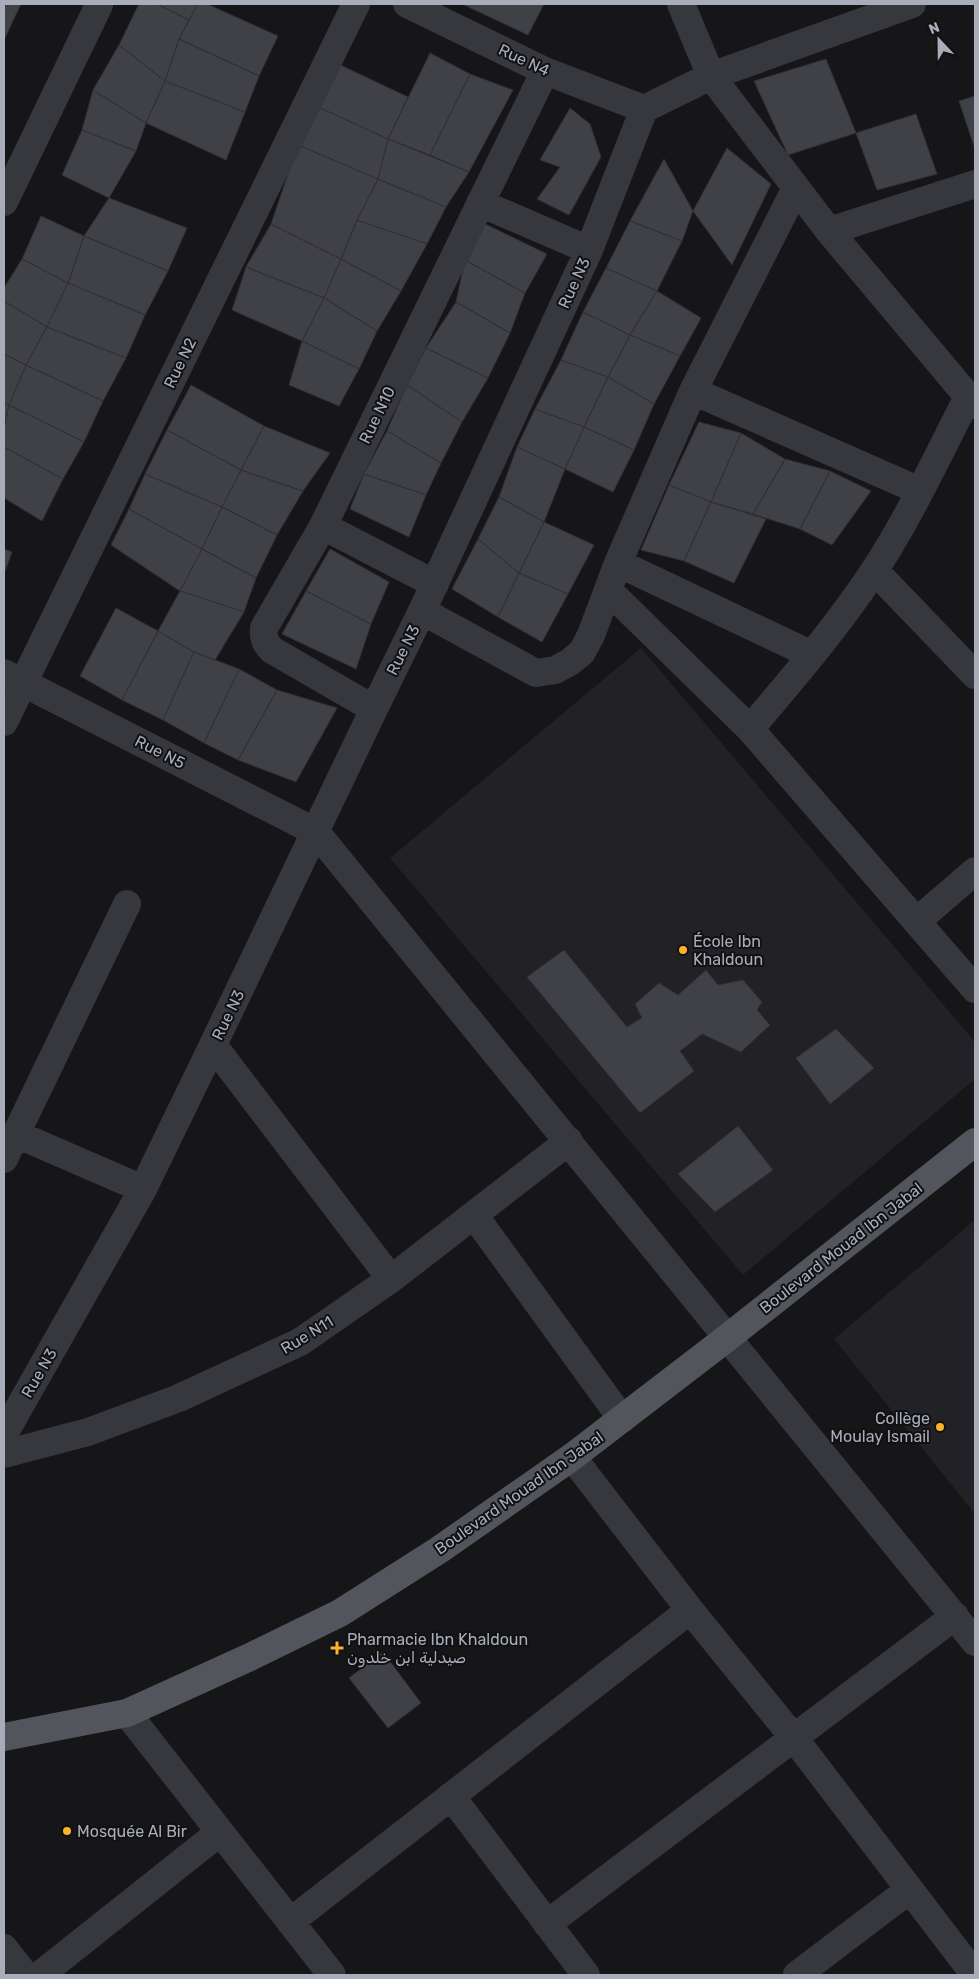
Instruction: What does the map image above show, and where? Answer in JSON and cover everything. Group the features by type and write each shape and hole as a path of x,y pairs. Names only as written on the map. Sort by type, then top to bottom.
{"main road":[{"name":"Boulevard Mouad Ibn Jabal","path":"4,1738 127,1713 250,1657 340,1613 439,1550 572,1457 975,1142"}],"street":[{"name":"Rue N2","path":"4,722 13,677 356,4"},
{"name":"Rue N4","path":"407,4 545,71 644,109"},
{"path":"681,4 712,76 829,231 972,401 874,571 812,655 750,729"},
{"path":"644,109 712,76 880,9 912,4"},
{"path":"4,202 99,6"},
{"name":"Rue N10","path":"374,709 277,654 266,643 263,636 264,628 323,526 545,71"},
{"name":"Rue N3","path":"4,1434 143,1190 316,832 435,584 589,250 644,109"},
{"path":"829,231 975,184"},
{"path":"422,611 536,673 555,670 570,662 582,652 591,635 618,564 693,390 796,188"},
{"path":"480,203 589,250"},
{"path":"693,390 920,491"},
{"path":"323,526 435,584"},
{"path":"618,564 812,655"},
{"path":"874,571 975,674"},
{"path":"608,590 750,729 975,989"},
{"name":"Rue N5","path":"13,677 316,832"},
{"path":"316,832 975,1642"},
{"path":"917,920 975,871"},
{"path":"4,1159 127,904"},
{"path":"213,1045 391,1279"},
{"path":"16,1134 143,1190"},
{"name":"Rue N11","path":"4,1454 88,1432 188,1394 300,1342 391,1279 569,1141"},
{"path":"474,1215 622,1419"},
{"path":"572,1457 690,1610 794,1738 975,1975"},
{"path":"290,1922 690,1610"},
{"path":"546,1924 955,1616"},
{"path":"127,1713 332,1975"},
{"path":"451,1796 586,1975"},
{"path":"40,1975 220,1832"},
{"path":"797,1975 909,1890"},
{"path":"4,1948 25,1975"}],"shaded area":[{"name":"École Ibn Khaldoun","path":"641,648 975,1042 975,1079 743,1275 390,858"},
{"name":"Collège Moulay Ismail","path":"975,1220 975,1514 834,1339"}],"building":[{"path":"4,4 21,4 4,40"},
{"path":"139,4 157,4 189,20 179,39 165,81 119,45"},
{"path":"157,4 198,4 189,20"},
{"path":"198,4 207,4 278,36 259,76 179,39"},
{"path":"462,4 544,4 528,35"},
{"path":"179,39 259,76 245,112 165,81"},
{"path":"119,45 165,81 146,123 93,90"},
{"path":"430,53 470,74 430,155 388,139"},
{"path":"826,59 856,133 788,155 754,81"},
{"path":"336,63 408,97 388,139 316,106"},
{"path":"470,74 513,90 469,172 430,155"},
{"path":"165,81 245,112 226,160 146,123"},
{"path":"93,90 146,123 136,151 82,130"},
{"path":"975,96 975,149 959,101"},
{"path":"316,106 388,139 378,179 298,145"},
{"path":"570,108 590,124 601,157 569,215 537,199 560,167 540,160"},
{"path":"916,114 937,174 877,190 856,133"},
{"path":"82,130 136,151 109,198 62,175"},
{"path":"388,139 469,172 446,207 378,179"},
{"path":"298,145 378,179 357,220 341,259 271,224"},
{"path":"727,148 771,184 732,265 693,211"},
{"path":"664,159 693,211 682,241 630,221"},
{"path":"378,179 446,207 427,244 357,220"},
{"path":"109,198 187,228 168,271 84,236"},
{"path":"41,216 84,236 68,283 22,259"},
{"path":"357,220 427,244 401,291 341,259"},
{"path":"630,221 682,241 657,291 606,268"},
{"path":"483,223 547,254 525,293 465,260"},
{"path":"271,224 341,259 324,298 246,267"},
{"path":"84,236 168,271 145,315 68,283"},
{"path":"22,259 68,283 47,327 4,301 4,288"},
{"path":"341,259 401,291 377,331 324,298"},
{"path":"465,260 525,293 510,333 456,302"},
{"path":"246,267 324,298 302,341 232,310"},
{"path":"606,268 657,291 630,335 583,312"},
{"path":"68,283 145,315 126,358 47,327"},
{"path":"657,291 701,318 680,356 630,335"},
{"path":"324,298 377,331 359,369 302,341"},
{"path":"4,301 47,327 26,365 4,354"},
{"path":"456,302 510,333 488,378 426,348"},
{"path":"583,312 630,335 608,377 561,360"},
{"path":"47,327 126,358 103,401 26,365"},
{"path":"630,335 680,356 654,404 608,377"},
{"path":"302,341 359,369 339,406 289,385"},
{"path":"426,348 488,378 462,422 407,385"},
{"path":"4,354 26,365 9,405 4,402"},
{"path":"561,360 608,377 584,427 535,409"},
{"path":"26,365 103,401 84,442 9,405"},
{"path":"608,377 654,404 634,450 584,427"},
{"path":"191,385 264,426 241,470 167,430"},
{"path":"407,385 462,422 441,463 387,431"},
{"path":"4,402 9,405 4,428"},
{"path":"9,405 84,442 63,479 4,447 4,428"},
{"path":"535,409 584,427 565,469 517,447"},
{"path":"699,422 741,433 711,502 669,485"},
{"path":"264,426 330,453 303,491 241,470"},
{"path":"584,427 634,450 613,492 565,469"},
{"path":"167,430 241,470 222,507 145,474"},
{"path":"387,431 441,463 426,495 364,474"},
{"path":"741,433 785,459 753,514 711,502"},
{"path":"4,447 63,479 42,521 4,498"},
{"path":"517,447 565,469 544,522 499,497"},
{"path":"785,459 830,471 800,529 753,514"},
{"path":"241,470 303,491 277,535 222,507"},
{"path":"830,471 871,491 832,545 800,529"},
{"path":"145,474 222,507 202,549 129,509"},
{"path":"364,474 426,495 409,537 350,509"},
{"path":"669,485 711,502 684,561 641,550"},
{"path":"499,497 544,522 519,573 478,539"},
{"path":"711,502 766,519 734,583 684,561"},
{"path":"222,507 277,535 256,578 202,549"},
{"path":"129,509 202,549 180,591 111,545"},
{"path":"544,522 594,545 568,594 519,573"},
{"path":"478,539 519,573 498,617 452,589"},
{"path":"4,549 12,552 4,574"},
{"path":"202,549 256,578 244,612 180,591"},
{"path":"330,549 389,582 371,624 306,591"},
{"path":"519,573 568,594 542,642 498,617"},
{"path":"180,591 244,612 215,660 194,652 158,631"},
{"path":"306,591 371,624 356,669 282,634"},
{"path":"116,608 158,631 122,700 80,676"},
{"path":"158,631 194,652 163,720 122,700"},
{"path":"194,652 239,669 204,743 163,720"},
{"path":"239,669 277,690 238,760 204,743"},
{"path":"277,690 337,708 296,782 238,760"},
{"path":"564,950 627,1027 642,1018 635,1004 659,983 678,995 706,970 718,985 743,980 762,1002 757,1010 770,1025 741,1052 702,1034 680,1051 694,1071 640,1113 527,977"},
{"path":"836,1029 874,1068 830,1104 796,1058"},
{"path":"738,1126 773,1170 715,1212 678,1174"},
{"path":"383,1652 421,1703 388,1728 349,1678"}],"place":[{"name":"École Ibn Khaldoun","path":"683,950"},
{"name":"Collège Moulay Ismail","path":"940,1427"},
{"name":"Pharmacie Ibn Khaldoun صيدلية ابن خلدون","path":"337,1648"},
{"name":"Mosquée Al Bir","path":"67,1831"}]}
